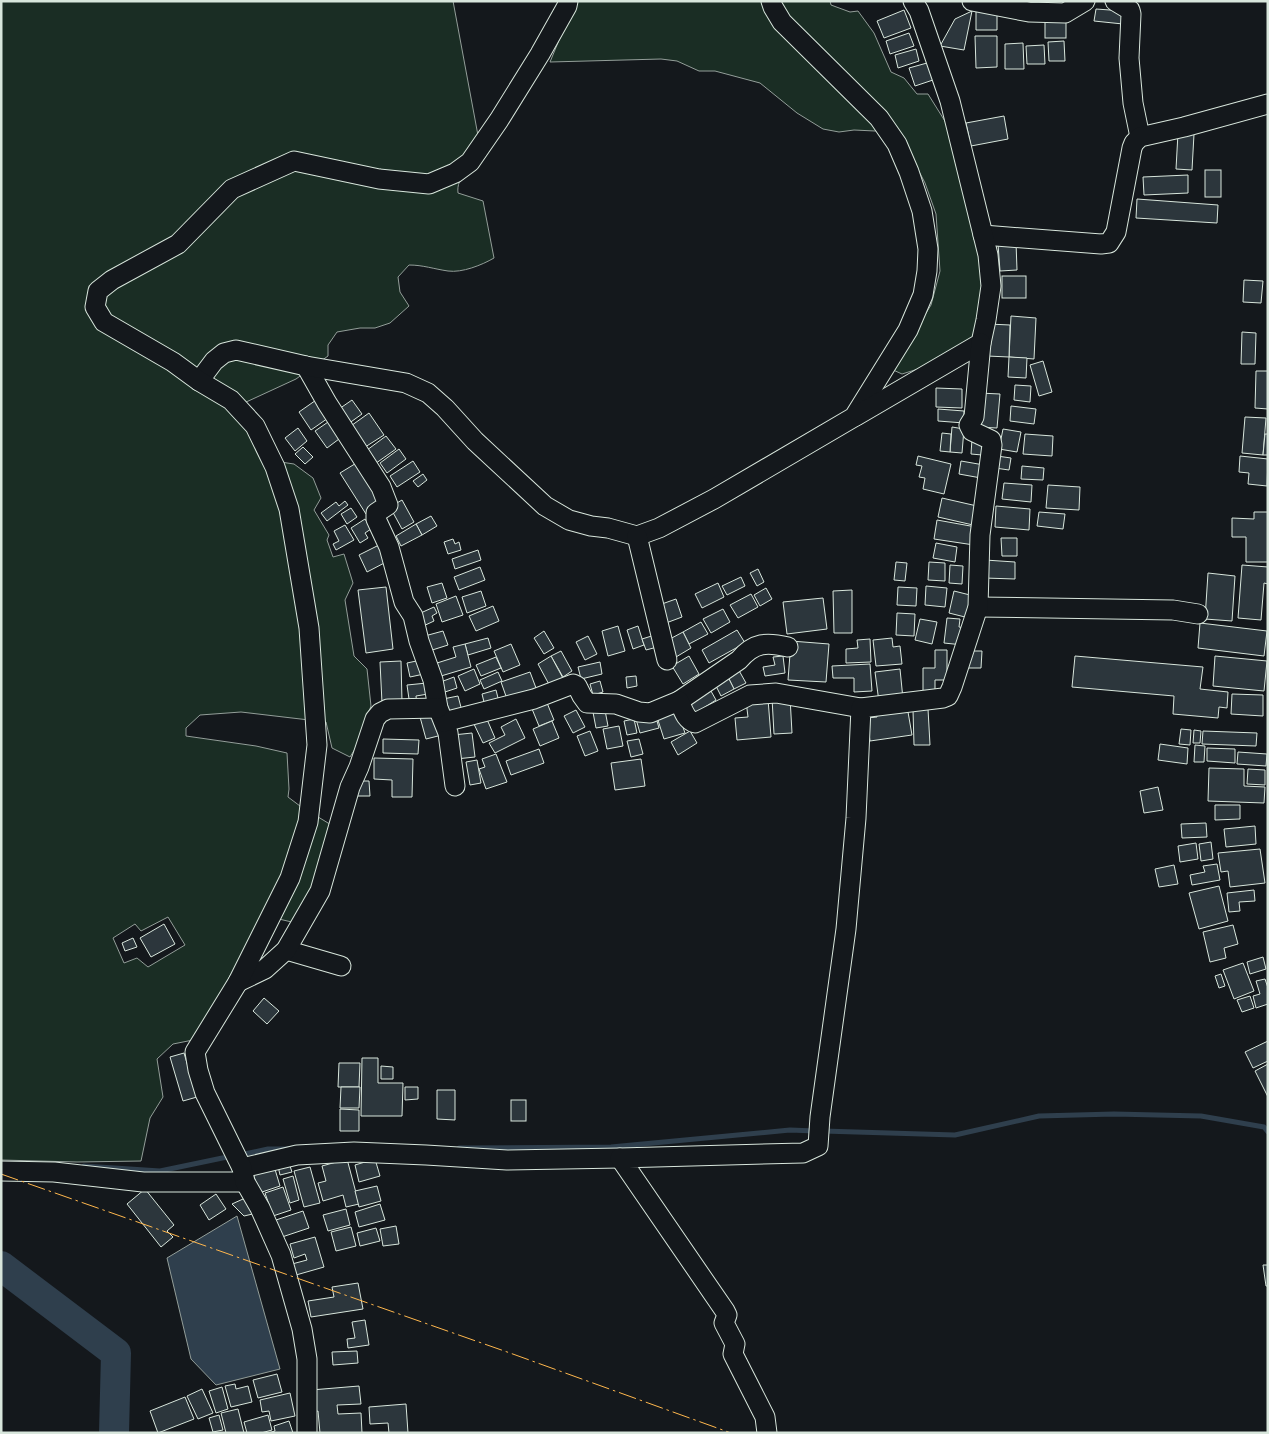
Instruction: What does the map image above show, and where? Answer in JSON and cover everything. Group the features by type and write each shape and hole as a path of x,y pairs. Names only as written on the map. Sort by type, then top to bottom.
{"street":[{"path":"307,1433 307,1359 302,1329 281,1255 205,1093 195,1052 238,982 290,878 308,822 317,745 309,628 289,508 275,467 255,426 231,400 199,381 173,362 104,322 95,307 98,291 112,280 178,244 232,189 294,161 380,179 429,184 455,173 470,162 499,120 540,54 568,1"},
{"path":"771,1 782,22 879,118 897,144 910,172 922,211 928,249 923,295 908,330 854,417"},
{"path":"678,700 687,718 690,722 695,723 750,695 776,693 861,708 943,698 948,696 952,687 970,636 978,606 980,534 992,444 991,440 972,431 969,425 974,417 981,343 992,286 983,235 950,101 919,11 913,1"},
{"path":"972,1 1029,12 1065,13 1085,1"},
{"path":"1115,1 1130,10 1131,14 1129,58 1133,103 1140,137"},
{"path":"983,235 1101,244 1109,243 1116,232 1132,148 1140,137 1268,104"},
{"path":"199,381 214,361 224,353 236,350 306,366 406,383 428,394 444,408 475,441 545,506 569,520 637,536 659,528 714,499 981,343"},
{"path":"306,366 387,499 388,505 376,513 376,519 389,547 404,602 413,616 441,715 448,733 455,786"},
{"path":"637,536 666,660"},
{"path":"978,606 1173,610 1198,614"},
{"path":"238,982 265,969 286,950 320,891 350,787 359,768 375,719 380,713 388,709 441,715 534,699 573,684 577,686 587,703 616,704 650,713 678,700 739,660 753,648 764,644 788,647"},
{"path":"1,1171 54,1172 142,1182 243,1172 297,1155 354,1152 507,1160 803,1153 818,1146 820,1117 846,929 856,818 861,708"},
{"path":"286,950 341,966"},
{"path":"620,1158 725,1311 724,1323 735,1344 733,1354 765,1417 767,1433"}],"green space":[{"path":"1,1 453,1 482,157 462,177 459,182 458,193 483,201 494,258 472,268 459,271 409,265 398,277 400,292 409,306 390,323 375,328 360,328 337,332 328,345 328,356 296,379 231,409 248,428 267,460 294,464 313,478 321,498 314,510 329,535 327,540 333,557 344,554 353,583 345,600 354,656 367,669 371,706 355,749 350,757 332,748 326,722 241,712 200,715 186,728 186,736 256,746 287,753 288,797 333,826 316,891 296,923 266,916 193,1040 173,1044 157,1059 163,1097 150,1118 141,1161 1,1160","holes":["168,917 185,945 148,967 137,958 124,963 113,938 135,924 141,931"]},
{"path":"574,1 830,1 831,5 850,12 858,11 874,33 891,72 904,78 917,94 928,94 948,126 963,172 986,293 972,341 918,369 902,374 891,369 931,305 940,271 936,214 925,183 906,146 892,126 875,131 854,130 839,132 823,129 797,113 760,83 715,71 699,71 677,61 661,59 550,62"}],"water":[{"path":"237,1216 280,1369 216,1385 191,1359 167,1258"}],"building":[{"path":"976,8 997,9 997,30 976,30"},
{"path":"1096,9 1124,11 1123,24 1094,21"},
{"path":"904,10 911,28 884,38 877,21"},
{"path":"972,11 964,50 940,46 955,19"},
{"path":"1045,18 1066,18 1066,38 1045,38"},
{"path":"909,33 914,46 890,54 886,41"},
{"path":"975,36 997,36 997,67 976,68"},
{"path":"1064,41 1065,61 1049,61 1048,42"},
{"path":"1023,43 1024,69 1005,69 1005,44"},
{"path":"1044,45 1045,64 1027,64 1026,46"},
{"path":"916,49 919,61 898,68 895,55"},
{"path":"927,63 933,80 915,86 909,68"},
{"path":"1004,116 1008,139 971,146 966,123"},
{"path":"1178,133 1194,134 1192,170 1176,169"},
{"path":"1205,170 1221,170 1221,197 1205,197"},
{"path":"1188,175 1188,193 1144,195 1143,177"},
{"path":"1137,199 1218,205 1217,223 1136,218"},
{"path":"1016,242 1017,270 1000,271 998,244"},
{"path":"1002,276 1026,276 1026,298 1002,298"},
{"path":"1244,280 1263,281 1261,303 1243,302"},
{"path":"1011,316 1036,318 1034,359 1009,357"},
{"path":"988,324 1010,325 1009,357 987,356"},
{"path":"1242,332 1256,333 1255,364 1241,364"},
{"path":"1009,357 1027,358 1026,378 1008,377"},
{"path":"1043,361 1052,392 1039,396 1030,365"},
{"path":"1256,371 1268,371 1268,409 1255,408"},
{"path":"1015,385 1031,386 1030,402 1014,400"},
{"path":"936,388 962,389 962,408 936,407"},
{"path":"979,393 1000,394 997,428 977,427"},
{"path":"319,398 331,416 311,430 299,412"},
{"path":"352,400 362,414 348,424 339,409"},
{"path":"1011,406 1036,409 1034,424 1010,421"},
{"path":"938,409 964,411 964,423 938,421"},
{"path":"369,413 384,435 362,449 348,428"},
{"path":"1245,417 1266,418 1263,455 1242,453"},
{"path":"331,420 343,436 327,448 315,431"},
{"path":"952,427 964,429 962,453 950,452"},
{"path":"298,428 307,441 295,451 285,438"},
{"path":"1003,429 1021,432 1017,452 999,449"},
{"path":"942,433 951,434 950,452 940,451"},
{"path":"1025,434 1053,436 1052,456 1023,454"},
{"path":"1265,434 1268,434 1268,455 1263,455"},
{"path":"386,436 396,449 372,466 363,453"},
{"path":"972,439 983,440 982,455 971,454"},
{"path":"303,447 313,457 305,464 295,454"},
{"path":"399,449 406,459 387,473 380,463"},
{"path":"918,456 951,464 944,494 923,489 925,478 919,477 922,466 916,465"},
{"path":"997,456 1011,458 1009,470 995,468"},
{"path":"1240,456 1268,459 1267,486 1248,484 1249,473 1239,472"},
{"path":"413,461 420,472 397,487 390,476"},
{"path":"961,461 984,465 981,478 959,474"},
{"path":"358,462 384,502 366,514 340,473"},
{"path":"1022,466 1044,468 1043,480 1021,479"},
{"path":"423,474 427,480 418,487 413,481"},
{"path":"1004,483 1032,485 1031,502 1002,499"},
{"path":"1048,485 1080,487 1079,510 1046,508"},
{"path":"942,498 977,506 973,525 938,517"},
{"path":"402,500 414,522 402,529 390,507"},
{"path":"345,501 348,505 327,521 321,513 336,502 339,506"},
{"path":"996,506 1030,509 1029,530 995,527"},
{"path":"351,508 357,517 347,524 341,514"},
{"path":"1039,512 1065,514 1063,529 1037,526"},
{"path":"1254,512 1268,512 1268,562 1246,562 1246,537 1232,537 1232,518 1254,519"},
{"path":"431,516 437,526 422,535 416,524"},
{"path":"365,519 371,529 365,533 368,538 360,543 351,528"},
{"path":"937,520 976,527 974,545 934,539"},
{"path":"416,524 422,535 401,546 396,536"},
{"path":"345,525 354,540 336,550 333,544 339,541 334,531"},
{"path":"1001,538 1017,538 1017,556 1002,556"},
{"path":"453,539 455,544 459,542 461,550 448,554 444,542"},
{"path":"936,543 957,547 955,562 933,558"},
{"path":"381,544 390,560 367,572 359,555"},
{"path":"478,550 481,560 455,569 452,559"},
{"path":"985,560 1015,562 1015,579 984,578"},
{"path":"896,562 907,563 905,581 894,580"},
{"path":"929,562 945,563 945,581 928,580"},
{"path":"950,565 963,566 962,584 949,583"},
{"path":"1242,565 1268,567 1268,584 1264,583 1261,620 1238,618"},
{"path":"480,567 485,580 459,590 454,577"},
{"path":"758,569 764,582 757,586 750,573"},
{"path":"1208,573 1235,576 1232,621 1205,619"},
{"path":"741,577 745,586 727,595 722,586"},
{"path":"442,583 447,598 432,603 427,587"},
{"path":"718,583 724,597 702,608 695,594"},
{"path":"926,586 947,588 945,607 925,605"},
{"path":"386,587 393,649 366,653 358,590"},
{"path":"898,587 917,588 916,606 897,605"},
{"path":"766,588 772,599 760,606 754,595"},
{"path":"852,590 852,633 834,633 833,591"},
{"path":"481,591 486,606 467,613 462,597"},
{"path":"954,591 974,596 969,618 949,613"},
{"path":"751,594 758,607 738,618 730,605"},
{"path":"456,596 463,615 442,622 436,604"},
{"path":"823,598 827,629 787,634 783,602"},
{"path":"676,599 682,617 666,623 659,605"},
{"path":"493,606 499,621 476,631 469,616"},
{"path":"434,607 437,613 432,616 434,621 419,628 414,616"},
{"path":"723,609 730,622 711,633 703,619"},
{"path":"897,613 915,614 914,636 896,635"},
{"path":"947,618 960,619 959,627 965,628 963,645 944,643"},
{"path":"920,619 937,622 932,644 915,640"},
{"path":"701,622 708,634 689,644 683,632"},
{"path":"1200,623 1267,631 1264,656 1198,648"},
{"path":"618,626 625,651 608,656 602,631"},
{"path":"638,626 644,645 633,649 627,630"},
{"path":"737,630 745,643 709,663 702,650"},
{"path":"443,631 448,645 426,652 421,637"},
{"path":"544,631 554,648 544,654 534,638"},
{"path":"683,632 691,648 676,657 668,640"},
{"path":"658,634 661,646 646,650 642,639"},
{"path":"588,636 597,654 585,660 576,642"},
{"path":"488,638 491,648 468,655 465,644"},
{"path":"892,638 893,647 900,646 902,664 876,666 873,640"},
{"path":"870,639 871,662 846,663 846,649 858,648 857,640"},
{"path":"791,641 829,644 826,682 788,680"},
{"path":"465,644 471,667 441,676 437,663 456,657 453,647"},
{"path":"511,644 520,665 503,672 494,651"},
{"path":"935,650 947,650 947,680 935,680 935,695 923,695 923,668 935,668"},
{"path":"561,651 572,671 563,677 551,656"},
{"path":"968,651 982,651 981,668 967,668"},
{"path":"551,656 565,682 552,690 538,664"},
{"path":"689,656 699,674 683,684 672,666"},
{"path":"783,656 785,673 765,676 763,667 775,665 773,657"},
{"path":"1075,656 1203,667 1200,689 1228,692 1227,708 1219,707 1218,718 1173,714 1174,696 1072,687"},
{"path":"1215,656 1267,661 1264,691 1213,686"},
{"path":"496,657 501,668 481,676 476,665"},
{"path":"421,660 424,674 410,677 407,663"},
{"path":"401,661 402,702 382,703 380,662"},
{"path":"600,662 602,674 581,679 578,667"},
{"path":"870,664 872,691 854,692 854,678 833,678 832,666"},
{"path":"737,667 746,683 734,689 726,673"},
{"path":"474,669 480,684 465,691 458,676"},
{"path":"900,669 903,699 879,702 875,672"},
{"path":"498,672 502,681 484,689 480,680"},
{"path":"530,672 536,688 507,699 501,682"},
{"path":"726,673 734,689 721,696 713,680"},
{"path":"636,676 637,686 627,688 626,677"},
{"path":"454,677 457,688 442,693 438,683"},
{"path":"600,681 603,692 593,695 590,684"},
{"path":"427,683 428,694 416,696 417,705 410,706 407,685"},
{"path":"707,684 716,700 694,714 684,699"},
{"path":"496,690 499,702 485,706 482,694"},
{"path":"1232,694 1263,695 1263,716 1231,714"},
{"path":"458,696 462,711 447,715 443,699"},
{"path":"790,697 792,733 774,734 772,698"},
{"path":"545,698 554,720 539,726 530,704"},
{"path":"768,699 771,737 737,740 735,718 748,717 746,701"},
{"path":"604,705 608,726 596,728 592,707"},
{"path":"676,707 685,733 664,739 656,714"},
{"path":"897,707 898,713 908,712 912,735 870,741 867,718 877,717 876,709"},
{"path":"928,709 930,745 914,745 913,710"},
{"path":"576,710 585,727 573,733 564,716"},
{"path":"436,713 442,735 426,739 420,717"},
{"path":"655,714 659,728 640,733 636,719"},
{"path":"486,717 495,738 483,743 473,722"},
{"path":"516,719 525,738 495,753 489,743 505,735 501,727"},
{"path":"634,719 637,733 627,735 624,721"},
{"path":"552,721 559,738 540,746 533,729"},
{"path":"619,726 623,746 607,749 603,729"},
{"path":"1181,729 1191,730 1190,745 1179,744"},
{"path":"1194,730 1201,731 1200,743 1193,743"},
{"path":"590,731 598,751 585,756 577,736"},
{"path":"690,731 697,743 678,755 671,742"},
{"path":"1203,731 1257,733 1256,746 1202,744"},
{"path":"472,733 475,757 456,759 453,735"},
{"path":"383,739 419,740 418,754 383,753"},
{"path":"639,739 643,754 631,757 627,741"},
{"path":"1160,744 1188,748 1187,764 1158,760"},
{"path":"1195,745 1205,746 1204,762 1194,762"},
{"path":"1207,748 1235,749 1235,763 1207,761"},
{"path":"539,749 544,763 511,775 506,761"},
{"path":"1238,752 1267,754 1266,766 1237,764"},
{"path":"496,754 507,782 486,789 479,769 485,767 482,759"},
{"path":"374,758 413,759 412,797 392,797 392,780 374,779"},
{"path":"641,759 645,786 615,790 611,763"},
{"path":"477,760 481,783 470,785 466,762"},
{"path":"1209,768 1244,769 1244,786 1265,787 1264,803 1208,801"},
{"path":"1248,769 1265,770 1265,785 1247,784"},
{"path":"356,781 369,781 370,796 357,796"},
{"path":"1158,787 1163,810 1144,813 1140,791"},
{"path":"1215,805 1240,805 1240,819 1215,820"},
{"path":"1206,823 1207,837 1182,838 1181,824"},
{"path":"1255,826 1256,844 1226,847 1224,829"},
{"path":"1211,842 1213,859 1201,861 1199,844"},
{"path":"1196,843 1198,859 1180,862 1178,846"},
{"path":"1260,849 1265,883 1230,887 1228,871 1221,872 1218,853"},
{"path":"1217,864 1220,880 1192,885 1190,875 1205,872 1203,866"},
{"path":"1174,865 1178,884 1159,887 1155,869"},
{"path":"1219,886 1228,921 1199,929 1189,893"},
{"path":"1254,890 1255,901 1239,902 1240,911 1229,912 1227,893"},
{"path":"164,924 175,944 151,957 140,938"},
{"path":"1233,925 1238,944 1224,948 1226,958 1210,962 1203,932"},
{"path":"133,938 137,947 125,951 122,943"},
{"path":"1263,957 1266,969 1250,974 1247,962"},
{"path":"1243,963 1254,991 1234,999 1223,970"},
{"path":"1221,974 1225,986 1219,988 1215,976"},
{"path":"1265,979 1268,988 1268,1004 1256,1008 1253,996 1260,994 1256,981"},
{"path":"1250,996 1254,1008 1242,1012 1237,1000"},
{"path":"264,998 279,1011 267,1024 253,1011"},
{"path":"1268,1041 1268,1061 1253,1068 1245,1052"},
{"path":"184,1053 197,1097 183,1101 170,1057"},
{"path":"362,1058 378,1058 378,1083 403,1083 402,1116 361,1116"},
{"path":"339,1063 360,1063 359,1087 338,1087"},
{"path":"1268,1064 1268,1097 1255,1071"},
{"path":"381,1066 393,1067 393,1079 381,1079"},
{"path":"341,1087 360,1087 359,1108 340,1108"},
{"path":"405,1087 418,1087 418,1099 405,1100"},
{"path":"437,1090 455,1090 455,1120 437,1119"},
{"path":"511,1100 526,1100 526,1121 511,1121"},
{"path":"340,1109 359,1110 359,1131 340,1131"},
{"path":"347,1159 359,1204 346,1207 343,1195 323,1201 318,1183 326,1181 322,1166"},
{"path":"375,1159 380,1176 359,1182 355,1165"},
{"path":"289,1163 292,1172 280,1175 278,1166"},
{"path":"274,1166 280,1186 259,1193 253,1173"},
{"path":"310,1167 320,1203 304,1207 294,1171"},
{"path":"293,1176 299,1200 290,1203 283,1179"},
{"path":"377,1186 381,1201 359,1207 355,1191"},
{"path":"283,1187 291,1210 273,1216 265,1193"},
{"path":"145,1189 174,1225 167,1231 173,1237 161,1247 127,1204"},
{"path":"216,1194 226,1209 209,1220 200,1205"},
{"path":"243,1199 257,1213 244,1216 232,1204"},
{"path":"380,1204 385,1220 359,1227 355,1212"},
{"path":"346,1209 350,1225 328,1231 323,1215"},
{"path":"303,1211 309,1228 282,1237 276,1220"},
{"path":"396,1226 399,1244 383,1246 380,1229"},
{"path":"351,1227 356,1246 336,1251 331,1232"},
{"path":"376,1228 380,1241 360,1246 357,1233"},
{"path":"315,1237 324,1267 296,1275 292,1264 307,1260 305,1254 294,1258 290,1244"},
{"path":"1263,1265 1268,1265 1268,1286 1266,1286"},
{"path":"358,1283 363,1309 311,1317 308,1301 334,1297 332,1287"},
{"path":"365,1320 369,1345 348,1348 347,1339 355,1338 352,1322"},
{"path":"357,1351 358,1363 333,1365 332,1352"},
{"path":"277,1374 282,1392 258,1398 253,1380"},
{"path":"235,1384 236,1389 248,1386 252,1402 231,1407 225,1386"},
{"path":"359,1386 361,1404 337,1405 338,1414 361,1413 362,1433 320,1433 318,1411 313,1412 311,1390"},
{"path":"222,1387 228,1409 216,1413 209,1391"},
{"path":"202,1389 213,1413 198,1419 187,1396"},
{"path":"290,1393 295,1416 271,1421 269,1411 262,1412 260,1400"},
{"path":"185,1397 194,1419 158,1433 150,1411"},
{"path":"406,1404 408,1433 389,1433 388,1423 370,1424 369,1407"},
{"path":"238,1409 244,1433 226,1433 221,1413"},
{"path":"219,1415 223,1430 213,1432 209,1418"},
{"path":"268,1415 272,1430 261,1433 247,1433 244,1422"},
{"path":"289,1421 293,1433 268,1433 275,1431 274,1426"}],"waterway":[{"path":"823,1131 955,1135 1039,1116 1114,1114 1201,1116 1264,1127 1268,1132"},
{"path":"459,1148 611,1147 790,1130 815,1131"},
{"path":"240,1155 268,1149 288,1149"},
{"path":"84,1166 160,1171 232,1156"},
{"path":"1,1266 116,1353 114,1433"}],"power":[{"path":"1,1174 731,1433"}]}
